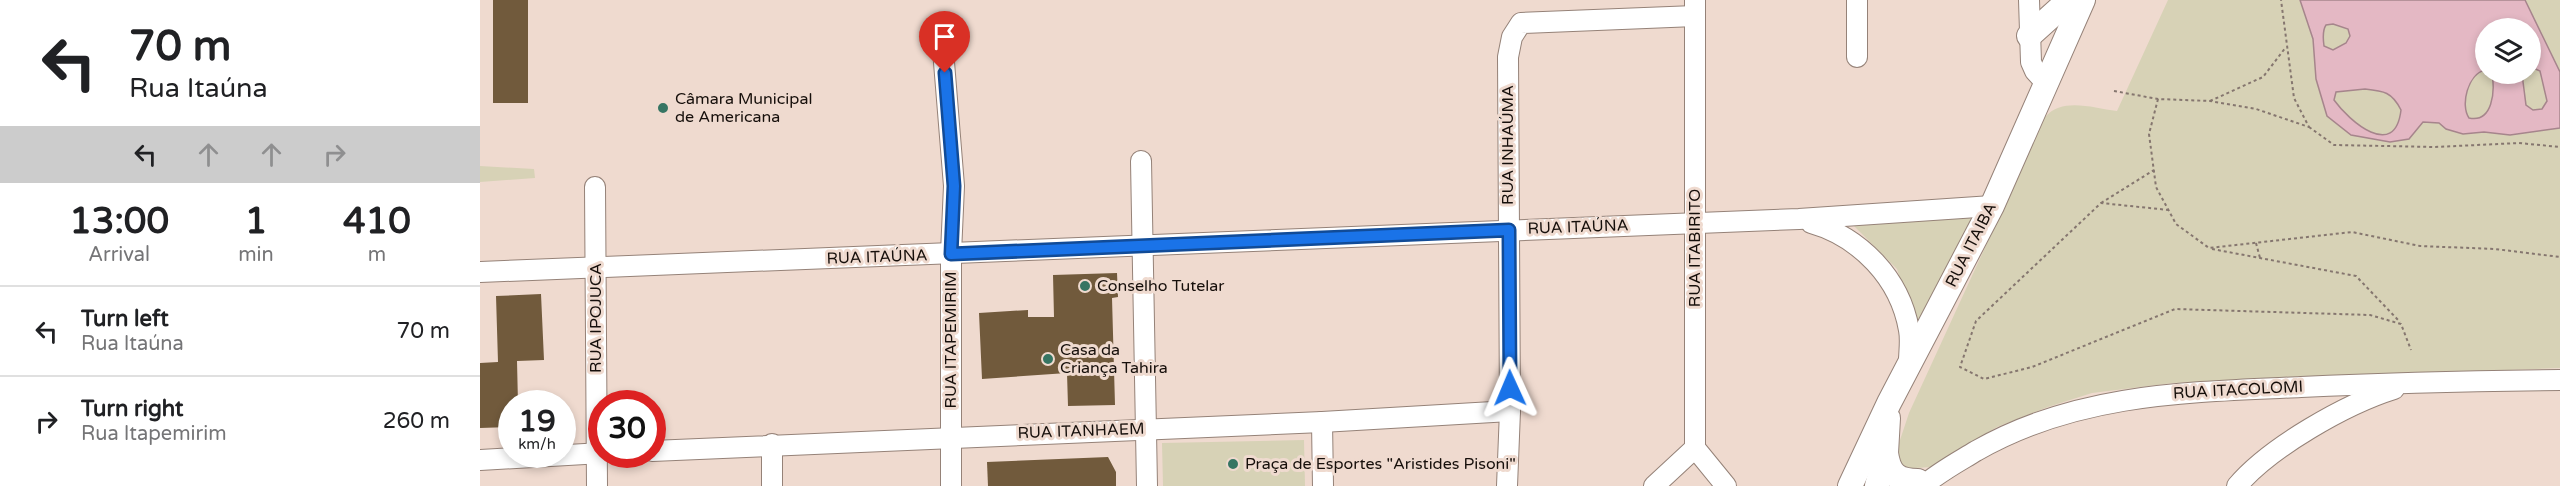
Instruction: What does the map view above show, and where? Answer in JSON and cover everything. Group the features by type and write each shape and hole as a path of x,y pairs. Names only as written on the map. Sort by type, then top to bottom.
{"main road":[{"path":"2029,36 2069,0"},
{"name":"RUA ITAIBA","path":"1850,486 1889,403 1992,206 2083,0"},
{"name":"RUA ITAIBA","path":"1877,486 1886,453 1889,403"},
{"path":"1886,453 1888,467 1894,475 1902,480 1919,482"}],"street":[{"path":"1857,0 1857,57"},
{"path":"2029,0 2031,62 2046,83"},
{"name":"RUA INHAÚMA","path":"1508,486 1510,411 1508,57 1512,37 1521,23 1695,8"},
{"name":"RUA ITABIRITO","path":"1695,8 1695,448"},
{"name":"RUA ITAPEMIRIM","path":"943,50 954,186 951,254 951,486"},
{"path":"1141,161 1147,486"},
{"name":"RUA IPOJUCA","path":"595,187 598,390"},
{"name":"RUA ITAÚNA","path":"480,272 1799,219 1992,206"},
{"path":"1799,219 1832,229 1863,249 1885,274 1901,302 1910,331 1910,365"},
{"name":"RUA ITACOLOMI","path":"1919,482 2001,437 2050,417 2096,404 2174,392 2420,382 2560,380"},
{"path":"2237,486 2311,428 2334,414 2374,395 2420,382"},
{"path":"2302,387 2313,391 2320,398 2323,407 2320,417 2311,428"},
{"name":"RUA ITANHAEM","path":"666,450 951,436 1322,422 1510,411"},
{"path":"1322,422 1323,486"},
{"path":"772,444 772,486"},
{"path":"1654,486 1695,448 1726,486"},
{"path":"480,460 588,455"},
{"name":"RUA IPOJUCA","path":"597,486 598,468"}],"path":[{"path":"2281,0 2294,98 2309,127"},
{"path":"2210,101 2263,77 2286,46"},
{"path":"2114,91 2158,99 2210,101 2256,109 2309,127 2334,146 2435,147 2519,143 2560,147"},
{"path":"2158,99 2149,134 2156,186 2176,224 2209,248 2356,276 2401,324 2411,350"},
{"path":"2154,170 2101,203 1976,321 1960,367 1984,379 2032,367 2175,309 2370,315 2401,324"},
{"path":"2101,203 2169,210"},
{"path":"2209,248 2352,232 2420,246 2494,249 2560,257"},
{"path":"2256,243 2260,258"}],"shaded area":[{"path":"2168,0 2560,0 2560,368 2173,383 2092,393 1997,427 1931,467 1901,469 1896,452 1909,413 2045,117 2060,107 2088,106 2117,111"},
{"path":"2300,0 2525,0 2534,18 2475,18 2475,76 2467,91 2466,112 2469,118 2477,118 2488,111 2493,84 2523,84 2526,105 2533,110 2542,109 2547,101 2541,75 2541,33 2560,72 2560,128 2510,135 2484,132 2463,134 2446,129 2439,123 2423,122 2409,139 2390,142 2351,135 2327,116 2316,79 2313,39","holes":["2333,24 2348,29 2350,36 2346,43 2333,50 2324,46 2323,35 2326,25","2365,89 2391,96 2401,110 2397,125 2390,133 2381,135 2360,126 2334,100 2336,92"]},
{"path":"480,166 534,169 535,178 480,182"},
{"path":"1979,217 1918,339 1897,269 1854,226"},
{"name":"Praça de Esportes \"Aristides Pisoni\"","path":"1304,440 1305,486 1163,486 1162,443"}],"building":[{"path":"493,0 528,0 528,103 493,103"},
{"path":"1117,273 1118,297 1112,298 1115,405 1068,406 1067,373 982,379 979,313 1028,310 1028,317 1054,317 1053,275"},
{"path":"541,294 544,360 517,361 518,390 498,390 498,427 480,428 480,363 498,362 496,296"},
{"path":"1108,457 1116,472 1116,486 988,486 987,462"}],"place":[{"name":"Câmara Municipal de Americana","path":"663,108"},
{"name":"Conselho Tutelar","path":"1085,286"},
{"name":"Casa da Criança Tahira","path":"1048,359"},
{"name":"Praça de Esportes \"Aristides Pisoni\"","path":"1233,464"}],"route":[{"path":"945,73 954,186 951,254 1509,230 1510,388"}]}
